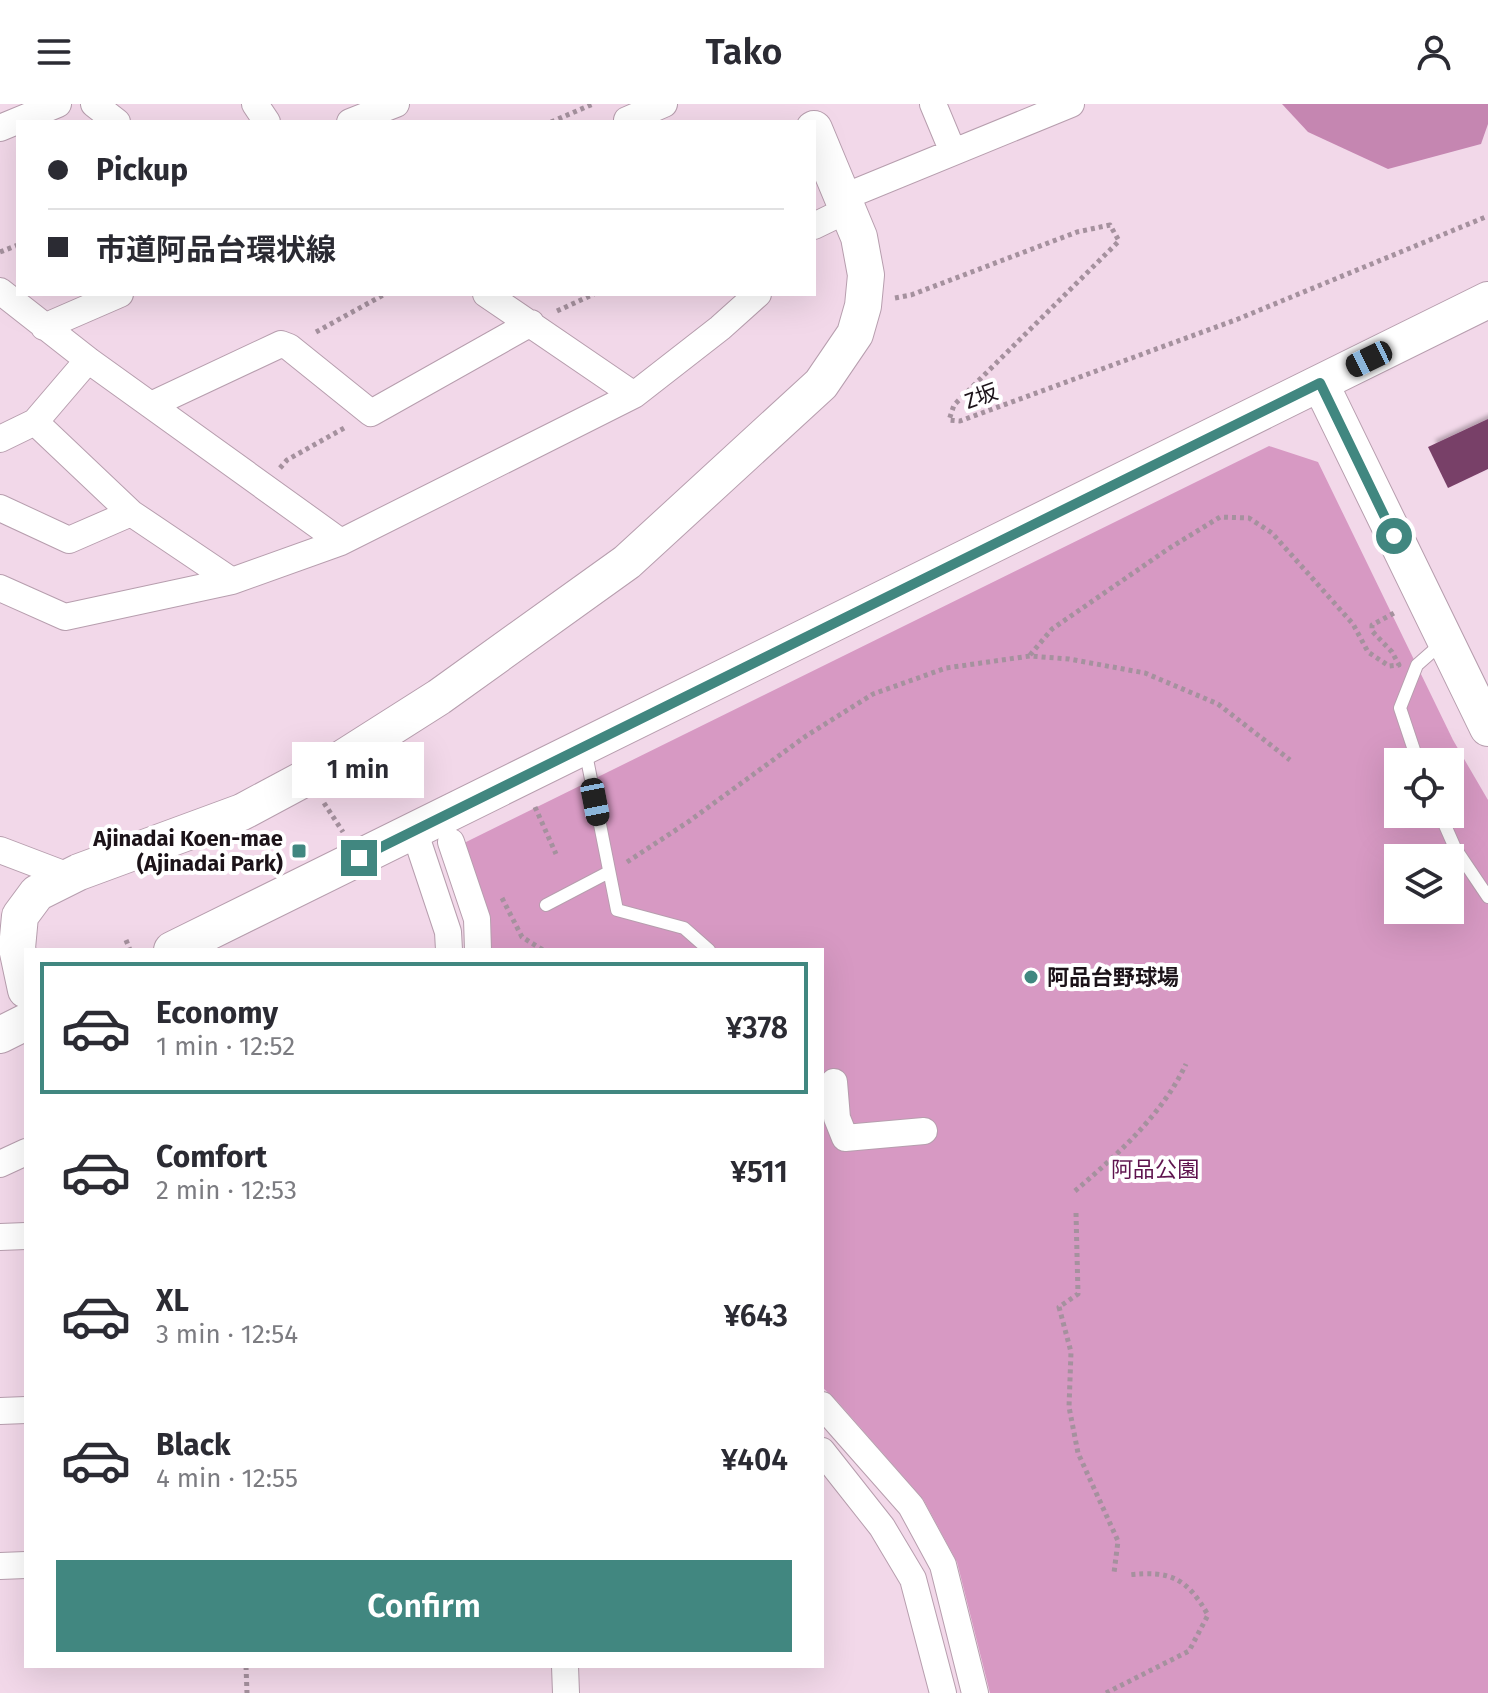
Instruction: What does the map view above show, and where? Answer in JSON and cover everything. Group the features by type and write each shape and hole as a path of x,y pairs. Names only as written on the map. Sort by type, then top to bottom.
{"street":[{"path":"19,120 58,104"},
{"path":"94,104 114,120"},
{"path":"355,120 396,104"},
{"path":"627,120 664,104"},
{"path":"933,104 953,152"},
{"path":"816,225 846,203 953,152 1071,104"},
{"path":"24,981 17,948 20,916 37,893 242,812 308,778 439,697 627,562 821,384 855,334 863,306 866,275 859,237 816,134"},
{"path":"0,291 88,360 341,542"},
{"path":"44,327 115,296"},
{"path":"489,296 634,395"},
{"path":"0,588 65,617 232,581 341,542 634,395 756,296"},
{"path":"176,948 1488,300"},
{"path":"151,405 281,344 371,413 531,323"},
{"path":"0,439 35,422 88,360"},
{"path":"1320,383 1488,728"},
{"path":"35,422 131,513 232,581"},
{"path":"0,508 69,540 131,513"},
{"path":"414,830 448,932 449,948"},
{"path":"451,842 477,919 478,948"},
{"path":"0,850 71,877"},
{"path":"0,1035 24,1023"},
{"path":"834,1082 830,1120 845,1138 924,1131"},
{"path":"0,1164 24,1153"},
{"path":"0,1237 24,1236"},
{"path":"824,1407 911,1506 943,1565 975,1693"},
{"path":"0,1411 24,1410"},
{"path":"824,1454 882,1527 913,1579 943,1693"},
{"path":"0,1566 24,1565"},
{"path":"565,1668 566,1693"}],"lane":[{"path":"1413,748 1400,708 1417,665 1446,641"},
{"path":"584,746 617,910 684,928 707,948"},
{"path":"1446,828 1455,848 1488,897"},
{"path":"546,905 609,872"}],"path":[{"path":"556,120 593,104"},
{"name":"Z坂","path":"891,299 911,295 1077,232 1110,225 1119,241 954,405 949,420 960,421 1238,319 1488,216"},
{"path":"300,357 316,331 381,296"},
{"path":"264,486 287,460 371,413"},
{"path":"1030,656 1052,629 1220,517 1249,518 1272,533 1353,624 1368,652 1389,666 1399,665 1392,652 1372,631 1372,625 1398,611"},
{"path":"609,872 688,822 806,736 873,694 946,668 1030,656 1069,659 1145,673 1218,704 1290,760"},
{"path":"320,798 343,832"},
{"path":"532,802 556,854"},
{"path":"496,885 522,937 540,948"},
{"path":"126,940 129,948"},
{"path":"1075,1191 1140,1129 1173,1091 1186,1064"},
{"path":"1076,1213 1078,1294 1059,1307 1071,1352 1069,1407 1078,1453 1118,1541 1114,1573"},
{"path":"1106,1693 1189,1651 1208,1615 1195,1593 1169,1576 1157,1572 1128,1575"},
{"path":"246,1668 247,1693"}],"green space":[{"name":"阿品公園","path":"1269,446 1318,462 1458,748 1384,748 1384,828 1464,828 1464,759 1488,800 1488,1693 990,1693 957,1562 923,1499 824,1389 824,948 489,948 464,843"}],"shaded area":[{"path":"1282,104 1488,104 1488,124 1481,144 1388,169 1308,132"}],"building":[{"path":"1488,419 1488,469 1448,488 1428,447"}],"place":[{"name":"Ajinadai Koen-mae (Ajinadai Park)","path":"299,851"},
{"name":"阿品台野球場","path":"1031,977"}],"route":[{"path":"359,858 1320,383 1394,536"}]}
